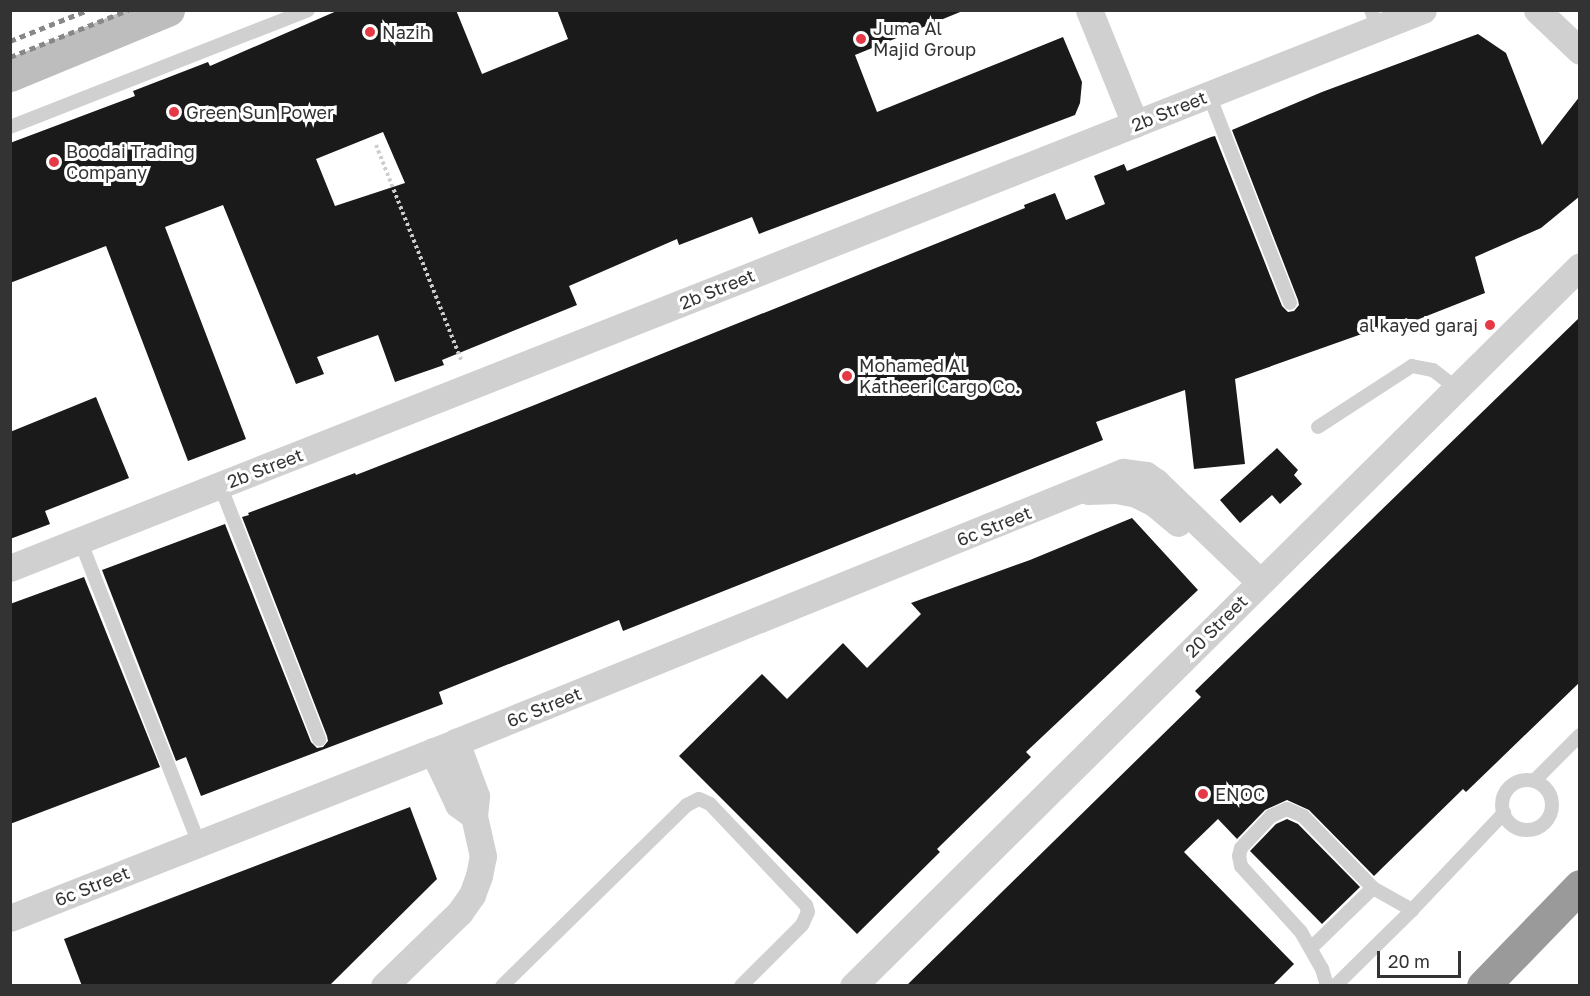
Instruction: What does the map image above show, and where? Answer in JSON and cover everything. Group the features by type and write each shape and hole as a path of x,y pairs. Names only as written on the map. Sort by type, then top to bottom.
{"highway":[{"path":"1483,986 1580,886"}],"main road":[{"path":"10,75 168,10"}],"street":[{"path":"1089,10 1135,124"},
{"name":"2b Street","path":"10,568 1135,124 1209,94 1374,19 1423,10"},
{"path":"1537,10 1580,51"},
{"name":"20 Street","path":"853,986 1580,266"},
{"name":"6c Street","path":"10,918 445,747 1076,493 1095,489 1116,490 1136,494 1154,503 1254,588"},
{"path":"384,986 460,912 472,895 479,876 483,856 474,816 458,804 445,747"}],"lane":[{"path":"10,127 308,10"},
{"path":"1209,94 1290,303"},
{"path":"1318,427 1412,366 1432,370 1456,388"},
{"path":"220,485 319,739"},
{"path":"80,540 199,843"},
{"path":"1534,781 1580,735"},
{"path":"1534,781 1542,785 1552,799 1550,815 1538,828 1521,829 1507,820 1503,813 1504,795 1517,783 1534,781"},
{"path":"502,986 687,805 699,800 705,800 802,898 808,912 802,925 741,986"},
{"path":"1327,986 1311,948 1241,866 1239,856 1241,848 1271,816 1287,809 1303,816 1373,888 1412,910"},
{"path":"1335,986 1412,910 1503,813"},
{"path":"1311,948 1373,888"}],"path":[{"path":"376,145 472,386"}],"building":[{"path":"339,10 456,10 482,74 568,39 557,10 965,10 855,55 877,112 1063,37 1082,82 1080,103 1075,115 759,234 752,217 679,245 677,239 569,286 577,305 442,360 444,365 395,382 378,335 317,357 324,374 296,384 223,205 165,227 246,439 188,461 106,246 10,283 10,143 135,96 133,91 208,62 210,66","holes":["383,132 405,183 335,206 316,159"]},
{"path":"1478,34 1506,53 1542,145 1580,96 1580,196 1541,228 1475,257 1485,293 1409,323 1407,318 1235,379 1245,464 1194,469 1185,390 1096,422 1103,440 623,631 619,620 439,692 443,704 201,796 186,757 176,761 102,570 225,524 311,742 317,748 323,747 328,741 327,736 242,517 249,515 248,513 355,473 356,475 532,406 1025,208 1024,205 1055,193 1066,220 1105,204 1094,176 1124,164 1127,171 1215,136 1282,306 1288,312 1294,311 1299,305 1298,300 1232,130 1322,92"},
{"path":"1580,317 1580,682 1466,792 1463,789 1374,876 1309,810 1287,800 1265,810 1237,839 1218,819 1184,852 1294,964 1272,986 906,986 1201,697 1195,691"},
{"path":"96,397 129,478 45,511 50,524 10,539 10,432"},
{"path":"1277,448 1298,470 1294,475 1302,484 1280,504 1272,495 1240,523 1220,500"},
{"path":"1132,518 1198,590 1026,752 1031,757 937,849 940,852 857,934 679,756 762,674 787,699 843,643 867,668 921,614 911,603 1030,560"},
{"path":"84,577 160,767 10,824 10,604"},
{"path":"410,807 437,879 329,986 82,986 64,939"},
{"path":"1287,819 1298,824 1360,887 1322,924 1250,851 1276,824"}],"railway":[{"path":"10,41 88,10"},
{"path":"10,57 128,10"}],"place":[{"name":"Nazih","path":"370,32"},
{"name":"Juma Al Majid Group","path":"861,39"},
{"name":"Green Sun Power","path":"174,112"},
{"name":"Boodai Trading Company","path":"54,162"},
{"name":"al kayed garaj","path":"1490,325"},
{"name":"Mohamed Al Katheeri Cargo Co.","path":"847,376"},
{"name":"ENOC","path":"1203,794"}]}
